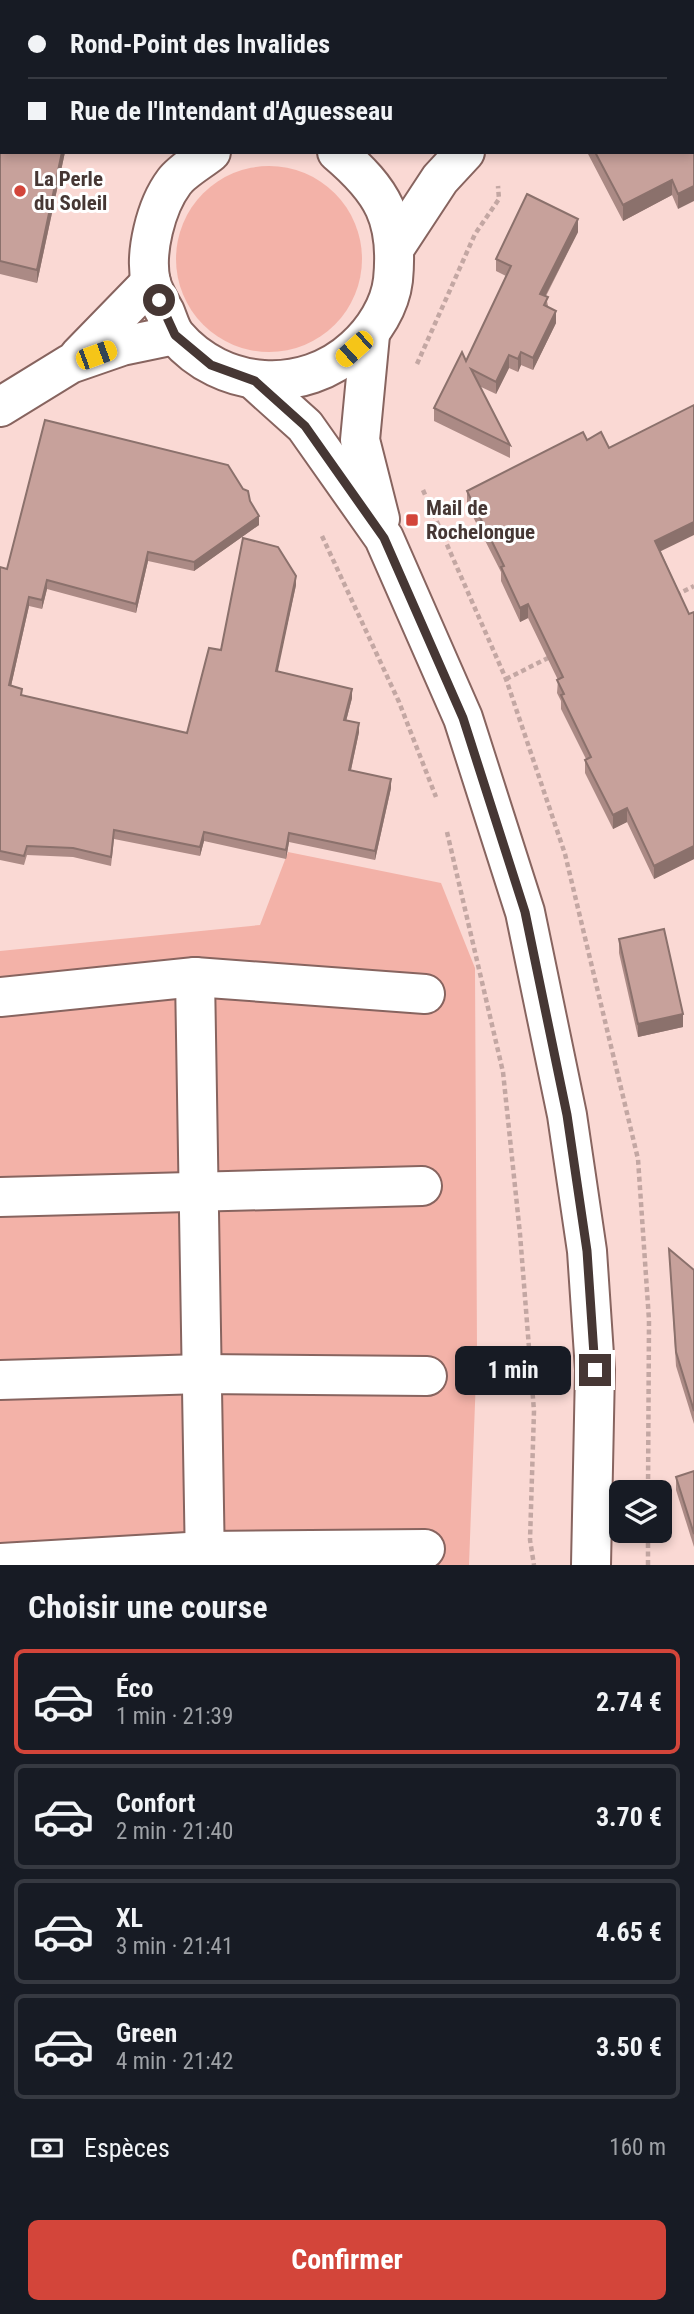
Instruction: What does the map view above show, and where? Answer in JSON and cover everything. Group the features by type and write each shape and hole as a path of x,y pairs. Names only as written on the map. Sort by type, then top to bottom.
{"street":[{"path":"206,154 176,167 151,229 151,282 175,335 211,365 255,381 305,426 384,538"},
{"path":"339,154 365,176 386,209 396,246 391,293 370,335 360,440 384,538 463,718 525,912 567,1115 587,1251 595,1370 592,1565"},
{"path":"396,246 440,179 463,154"},
{"path":"70,364 151,282"},
{"path":"0,407 70,364 122,346 175,335"},
{"path":"255,381 298,379 338,363 370,335"},
{"path":"0,997 195,976 425,994"},
{"path":"195,976 205,1558"},
{"path":"0,1198 422,1186"},
{"path":"0,1380 202,1374 428,1376"},
{"path":"0,1563 425,1549"}],"path":[{"path":"670,597 694,586"},
{"path":"506,680 565,650"},
{"path":"648,1543 648,1565"}],"shaded area":[{"path":"269,166 305,173 335,193 355,223 362,259 355,295 335,325 305,345 269,352 233,345 203,325 183,295 176,259 183,223 203,193 233,173"},
{"path":"288,852 441,883 475,968 477,1350 469,1565 0,1565 0,951 260,925"}],"building":[{"name":"La Perle du Soleil","path":"0,154 62,154 37,270 0,261"},
{"path":"596,154 694,154 694,186 678,194 672,180 623,205"},
{"path":"527,194 578,219 540,294 548,297 544,305 556,311 533,358 521,352 518,359 509,355 496,382 471,369 510,445 434,408 462,352 466,361 511,266 496,259"},
{"path":"694,405 694,522 655,541 689,614 694,612 694,846 654,866 627,808 613,815 585,760 591,757 561,695 564,694 557,680 563,677 528,604 520,608 501,567 504,566 467,491 583,432 587,440 601,432 609,448"},
{"path":"45,420 228,465 243,489 248,491 250,501 259,516 194,562 148,552 136,604 47,580 42,600 29,597 9,685 22,689 21,695 187,733 209,648 221,650 243,538 278,547 296,576 276,671 352,689 344,720 359,723 349,770 391,779 375,851 289,833 286,850 204,832 200,847 114,830 111,857 73,848 27,846 24,856 0,851 0,567 7,569"},
{"path":"664,929 683,1014 638,1024 619,939"},
{"path":"669,1249 694,1270 694,1411 676,1352"},
{"path":"694,1471 694,1534 676,1477"}],"place":[{"name":"La Perle du Soleil","path":"20,191"},
{"name":"Mail de Rochelongue","path":"412,520"}],"route":[{"path":"159,300 175,335 211,365 255,381 305,426 384,538 463,718 525,912 567,1115 587,1251 595,1370"}]}
